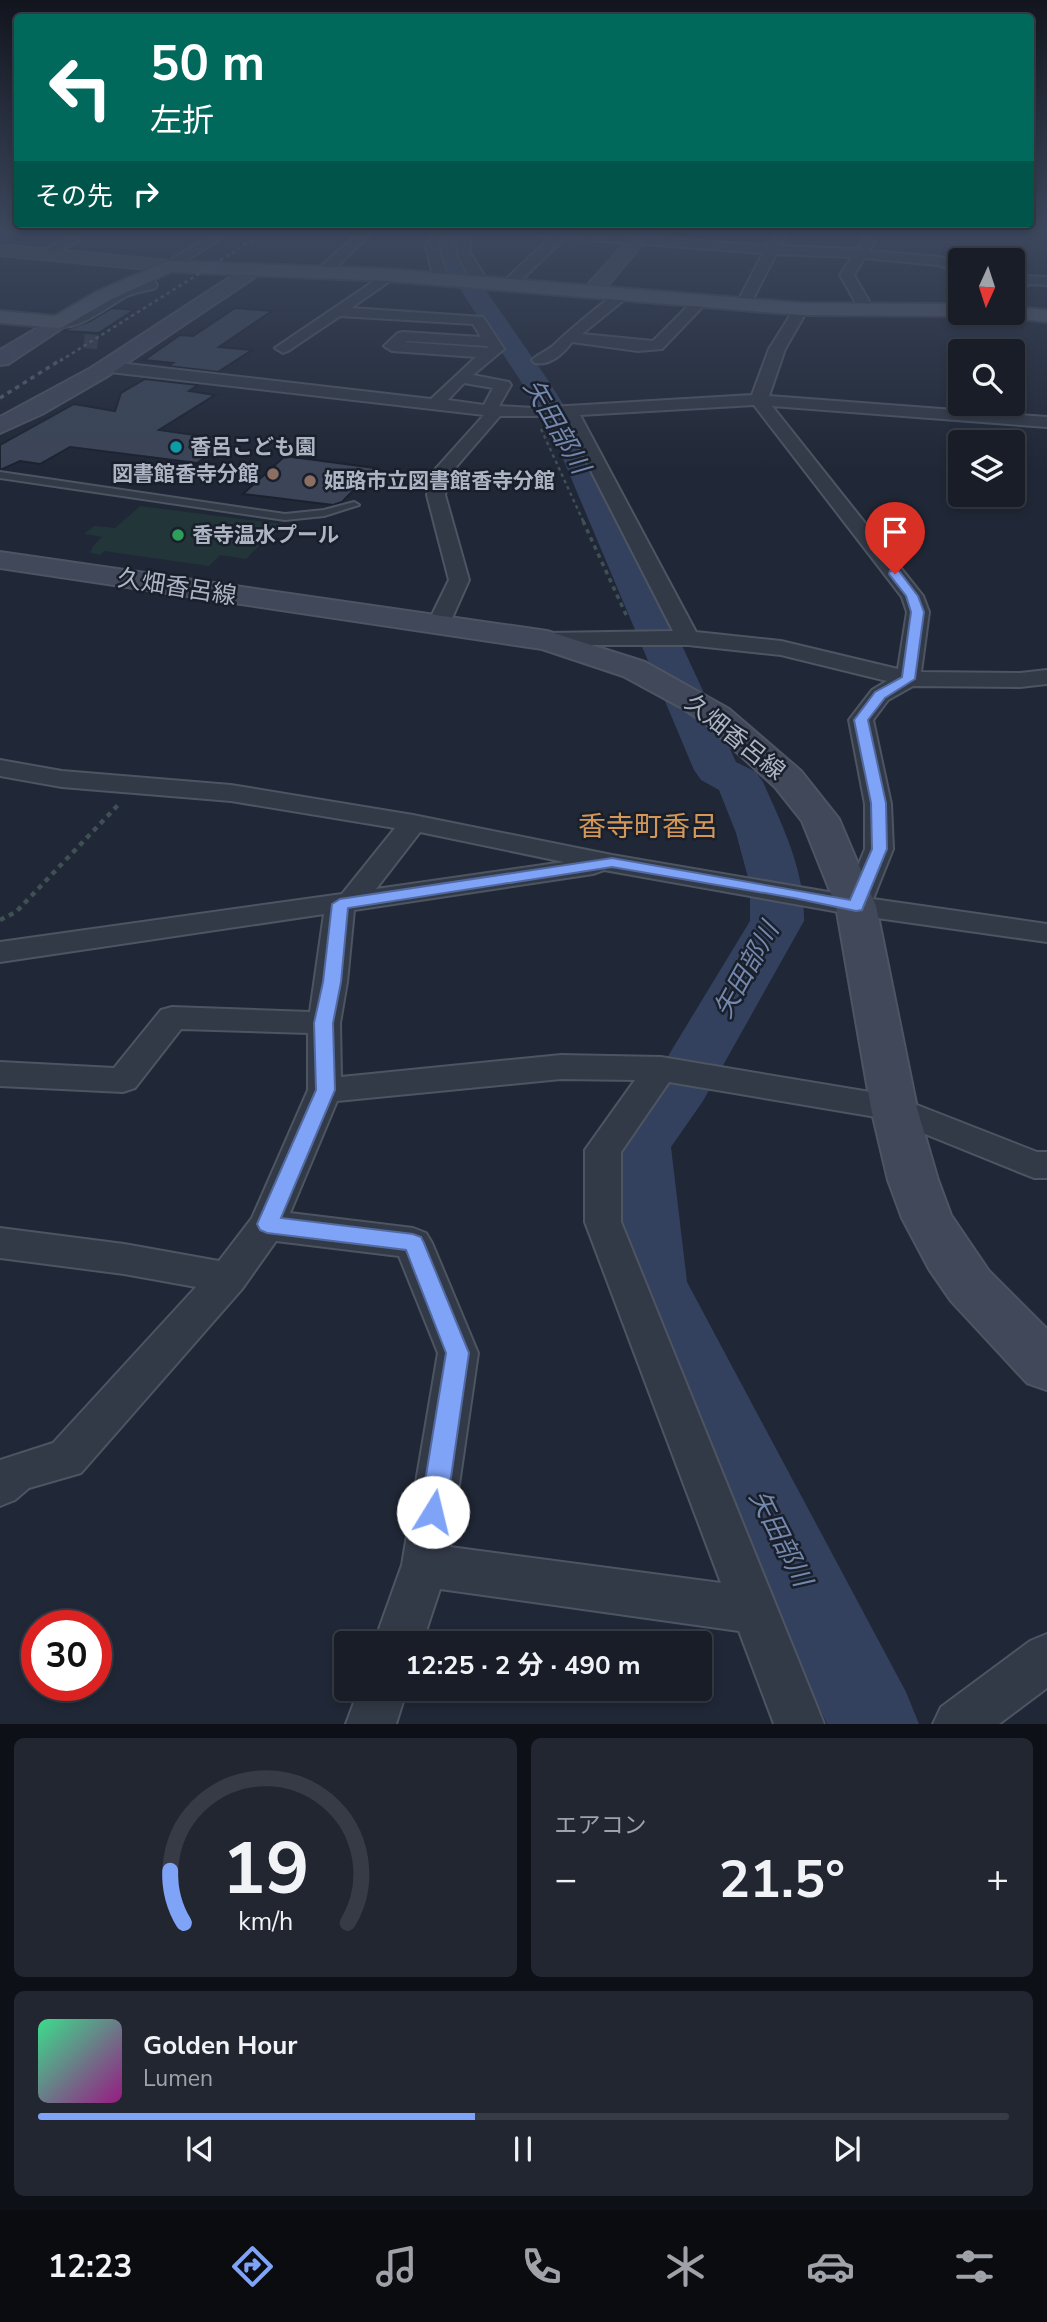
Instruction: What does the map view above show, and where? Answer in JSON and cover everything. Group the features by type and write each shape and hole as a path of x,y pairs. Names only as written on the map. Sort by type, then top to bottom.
{"main road":[{"path":"0,359 79,311"},
{"path":"0,426 58,398 110,367 192,311"},
{"path":"1026,314 1047,316"},
{"path":"0,317 58,323"},
{"name":"久畑香呂線","path":"0,560 547,640 634,669 717,716 788,779 820,819 856,906 894,1108 913,1180 927,1218 947,1254 970,1286 1047,1366"}],"street":[{"path":"283,348 335,311"},
{"path":"343,311 478,320 491,348"},
{"path":"540,360 559,349 568,337 603,311"},
{"path":"568,337 657,346 691,311"},
{"path":"759,400 777,349 800,311"},
{"path":"387,350 403,336 491,348"},
{"path":"435,404 491,348"},
{"path":"110,367 493,411 534,413 759,400 1047,422"},
{"path":"438,625 459,580 436,495 440,474 493,411 503,385 460,378"},
{"path":"759,400 912,596 918,612 908,679"},
{"path":"569,411 688,638"},
{"path":"547,640 688,638 781,648 908,679 1020,680 1047,677"},
{"path":"856,906 879,849 878,803 861,720 880,695 908,679"},
{"path":"0,768 62,779 231,793 413,823 612,863 751,885 856,906 1047,933"},
{"path":"0,1486 17,1472 66,1459 228,1278 267,1224 325,1090 324,1023 345,903 413,823"},
{"path":"0,952 612,863"},
{"path":"0,1074 123,1080 172,1018 324,1023"},
{"path":"325,1090 561,1067 660,1069 894,1108 1034,1164 1047,1165"},
{"path":"660,1069 603,1150 603,1222 799,1724"},
{"path":"267,1224 413,1243 458,1353 425,1565 402,1631"},
{"path":"0,1243 124,1259 228,1278"},
{"path":"425,1565 754,1610"},
{"path":"958,1724 1047,1658"},
{"path":"371,1724 379,1701"}],"lane":[{"path":"0,475 285,517 324,513 354,505"}],"path":[{"path":"534,413 637,639"},
{"path":"0,920 16,912 137,785"}],"green space":[{"name":"香寺温水プール","path":"140,506 281,524 246,559 220,555 209,566 104,551 101,555 90,553 102,537 84,534 94,526 115,528"}],"building":[{"path":"106,311 132,311 99,333 62,331 90,321"},
{"path":"230,311 271,311 219,347 252,350 218,372 144,360 180,335 193,336"},
{"path":"145,379 198,385 189,391 215,395 159,430 230,440 197,463 70,447 40,464 20,461 0,470 0,445 74,404 115,411 121,393"},
{"name":"姫路市立図書館香寺分館","path":"285,456 375,468 342,502 333,505 243,494"}],"waterway":[{"name":"矢田部川","path":"488,311 534,380 574,447 717,770 739,782 761,833 772,868 778,903 777,921 681,1086 639,1144 652,1283 874,1724"}],"tunnel":[{"path":"84,341 104,343"}],"railway":[{"path":"60,361 139,311"},
{"path":"0,398 62,359"}],"place":[{"name":"香呂こども園","path":"176,447"},
{"name":"図書館香寺分館","path":"273,474"},
{"name":"姫路市立図書館香寺分館","path":"310,481"},
{"name":"香寺温水プール","path":"178,535"}],"district":[{"name":"香寺町香呂","path":"648,826"}],"route":[{"path":"433,1512 458,1353 413,1243 267,1224 325,1090 324,1023 332,982 340,904 612,863 856,906 879,849 878,803 861,720 880,695 908,679 918,612 912,596 895,574"}]}
